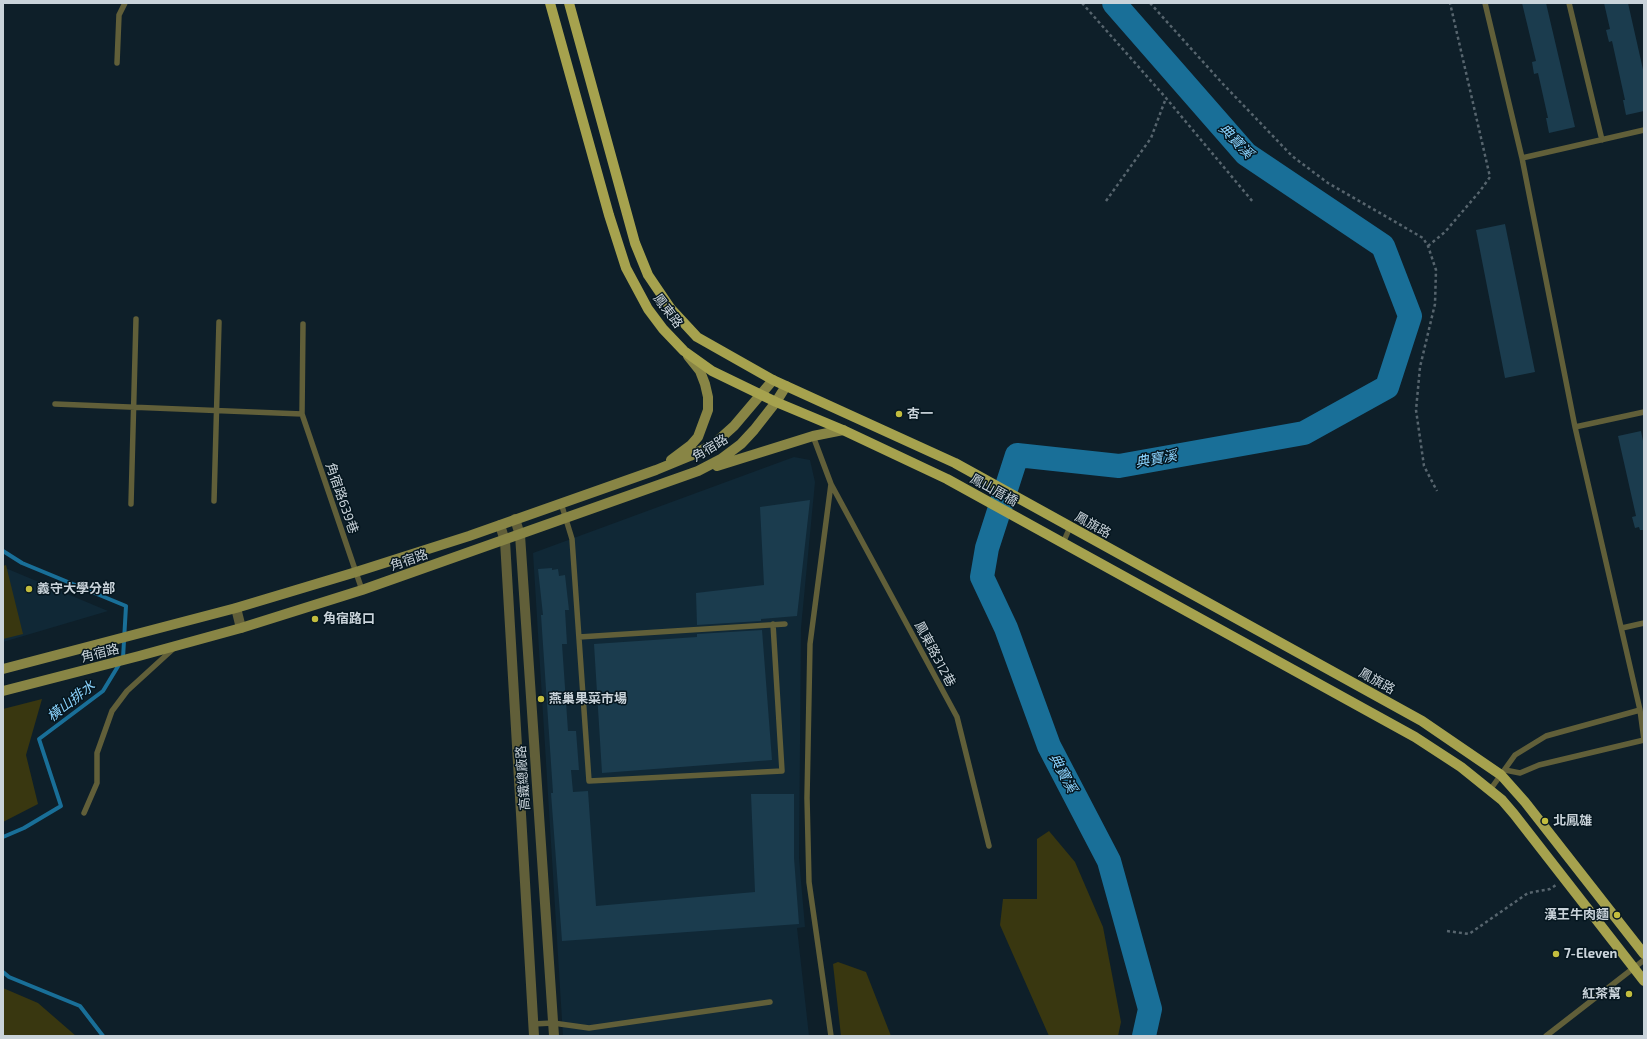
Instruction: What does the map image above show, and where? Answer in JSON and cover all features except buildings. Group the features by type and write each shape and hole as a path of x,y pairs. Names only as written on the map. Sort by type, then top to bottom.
{"main road":[{"name":"鳳東路","path":"550,3 609,215 626,268 648,309 663,329 684,351 712,371 776,402 843,430 948,479"},
{"name":"鳳東路","path":"569,3 635,243 648,275 671,309 697,337 773,380 955,463"},
{"path":"656,470 691,445 698,437 706,419 708,397 705,384 700,371 684,351"},
{"name":"角宿路","path":"3,669 236,608 356,572 500,525 656,470 714,444 734,426 773,380"},
{"name":"角宿路","path":"3,690 174,647 241,628 362,590 504,541 698,471 721,459 741,444 776,402 786,386"},
{"path":"698,471 813,436 843,430"},
{"name":"鳳山厝橋","path":"955,463 1034,507"},
{"name":"鳳山厝橋","path":"948,479 1064,543"},
{"name":"鳳旗路","path":"1034,507 1422,720 1503,773 1644,954"},
{"path":"1064,543 1415,736 1461,767 1502,800 1514,814 1632,968 1644,981"}],"street":[{"name":"高鐵總廠路","path":"516,519 520,535 554,1036"},
{"name":"高鐵總廠路","path":"500,525 504,541 534,1036"},
{"path":"236,608 241,628"}],"lane":[{"path":"117,63 120,15 125,3"},
{"path":"1486,3 1522,158 1575,427 1622,628 1640,710 1644,740 1539,765 1520,773 1503,773"},
{"path":"1569,3 1602,140"},
{"path":"1522,158 1644,130"},
{"path":"131,504 136,320"},
{"path":"214,501 219,322"},
{"name":"角宿路639巷","path":"303,324 302,414 362,590"},
{"path":"55,404 302,414"},
{"path":"1575,427 1644,412"},
{"name":"鳳東路312巷","path":"813,436 831,484 957,717 989,846"},
{"path":"831,484 810,644 807,798 809,882 832,1036"},
{"path":"561,503 572,539 589,781 782,771 773,624"},
{"path":"1064,543 1070,527"},
{"path":"1622,628 1644,623"},
{"path":"579,637 785,624"},
{"path":"84,813 96,783 97,753 112,711 127,691 174,647"},
{"path":"1490,790 1515,755 1546,736 1640,710"},
{"path":"1546,1036 1644,960"},
{"path":"533,1024 553,1023 589,1028 636,1020 770,1002"}],"path":[{"path":"1082,3 1166,98 1253,202"},
{"path":"1150,3 1223,84 1292,156 1328,183 1422,238 1428,246 1436,270 1435,304 1420,367 1416,410 1424,466 1437,491"},
{"path":"1428,246 1445,232 1490,177 1450,3"},
{"path":"1106,201 1151,138 1166,98"},
{"path":"1447,930 1469,934 1528,893 1550,889 1564,879"}],"shaded area":[{"path":"794,457 810,460 815,482 801,628 799,858 805,927 797,928 809,1036 563,1036 533,553"},
{"path":"6,565 23,634 3,639 3,566"},
{"name":"義守大學分部","path":"3,567 108,611 3,642"},
{"path":"42,699 26,755 38,804 3,822 3,709"},
{"path":"1049,831 1075,862 1103,927 1121,1022 1118,1036 1049,1036 1000,925 1003,899 1037,899 1037,839"},
{"path":"838,962 866,972 891,1036 841,1036 833,964"},
{"path":"3,988 38,1003 76,1036 3,1036"}],"waterway":[{"name":"典寶溪","path":"1114,3 1246,154 1383,246 1410,316 1387,387 1304,433 1119,466 1017,455 987,548 982,577 1006,628 1049,746 1109,861 1150,1009 1144,1036"},
{"name":"橫山排水","path":"3,551 22,563 126,606 123,658 103,691 39,739 61,806 24,828 3,837"},
{"name":"橫山排水","path":"3,972 9,977 80,1006 103,1036"}],"place":[{"name":"杏一","path":"899,414"},
{"name":"義守大學分部","path":"29,589"},
{"name":"角宿路口","path":"315,619"},
{"name":"燕巢果菜市場","path":"541,699"},
{"name":"北鳳雄","path":"1545,821"},
{"name":"漢王牛肉麵","path":"1617,915"},
{"name":"7-Eleven","path":"1556,954"},
{"name":"紅茶幫","path":"1629,994"}]}
